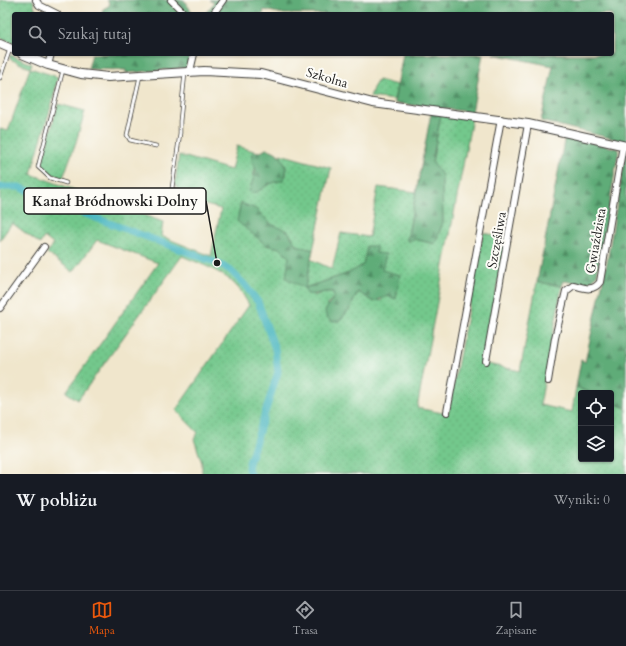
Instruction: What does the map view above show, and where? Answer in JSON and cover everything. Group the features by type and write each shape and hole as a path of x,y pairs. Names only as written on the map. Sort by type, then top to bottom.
{"street":[{"path":"36,0 39,5 53,12"},
{"path":"171,0 183,12"},
{"path":"214,12 223,0"},
{"path":"0,44 12,50"},
{"name":"Szkolna","path":"27,56 63,70 108,77 188,72 261,74 374,103 501,119 624,146"},
{"path":"48,65 50,56"},
{"path":"188,72 193,56"},
{"path":"447,412 501,119"},
{"name":"Szczęśliwa","path":"486,361 528,124"},
{"name":"Gwiaździsta","path":"548,381 555,338 566,291 574,285 590,289 600,282 624,146"},
{"path":"0,308 44,247"}],"lane":[{"path":"0,78 12,50"},
{"path":"63,70 38,167 50,178 66,183"},
{"path":"188,72 180,121 180,134 172,188 179,195 200,200"},
{"path":"140,76 127,135 130,140 156,146"}],"green space":[{"path":"0,0 33,0 35,9 46,12 12,12 12,43 0,37"},
{"path":"107,0 184,0 192,12 102,12 103,9 110,5"},
{"path":"210,0 626,0 626,142 541,121 553,66 503,56 614,56 614,12 274,12 264,10 264,12 207,12 214,3"},
{"path":"10,55 32,64 30,68 10,59"},
{"path":"91,56 190,56 186,68 126,73 126,70 88,69"},
{"path":"403,56 483,56 472,112 394,103"},
{"path":"30,68 58,77 31,174 163,222 161,236 211,256 221,209 202,204 203,199 179,192 175,184 179,155 231,170 237,146 254,151 252,160 256,166 253,176 257,192 286,176 286,168 280,154 331,168 313,250 294,242 292,236 271,224 256,209 266,245 280,248 289,257 304,288 310,259 332,269 341,233 369,237 378,187 416,192 407,240 414,239 435,244 443,222 442,181 439,171 432,163 441,114 472,118 417,408 448,414 483,233 506,237 483,363 520,371 537,282 562,286 540,405 572,412 576,387 584,390 578,390 578,462 614,462 614,403 626,408 626,474 202,474 202,463 194,439 198,433 176,410 249,305 234,283 220,273 182,256 78,400 66,392 158,263 97,240 73,272 47,253 53,244 44,237 40,244 12,223 0,240 0,129 8,131","holes":["363,265 382,270 386,296 380,301 358,292 349,310 327,305 334,297 333,292 324,292 314,296 304,288 349,273"]},
{"path":"378,80 397,85 394,100 370,97"},
{"path":"58,104 85,111 63,178 50,173 42,163"},
{"path":"431,113 441,114 432,162 442,175 443,222 435,244 414,239 407,241"},
{"path":"565,136 619,149 597,274 587,283 582,284 564,281 562,286 537,282"},
{"path":"266,149 276,153 283,160 286,170 285,175 283,180 269,184 257,192 249,192 256,170 252,160 254,151 261,152"},
{"path":"626,151 626,408 614,403 614,390 584,390 576,387 581,360 585,362 607,262"},
{"path":"241,203 256,209 271,224 288,231 296,245 313,250 305,288 349,273 363,265 367,246 376,246 376,253 386,254 382,270 400,275 396,299 386,296 374,302 358,292 349,310 339,321 331,321 326,316 325,311 334,297 333,292 307,294 304,288 286,278 289,257 280,248 266,245 237,221"}],"waterway":[{"path":"0,187 19,187 77,211 217,263 230,270 244,284 258,302 275,349 278,372 249,463 248,468 250,474"}],"place":[{"name":"Kanał Bródnowski Dolny","path":"217,263"}]}
